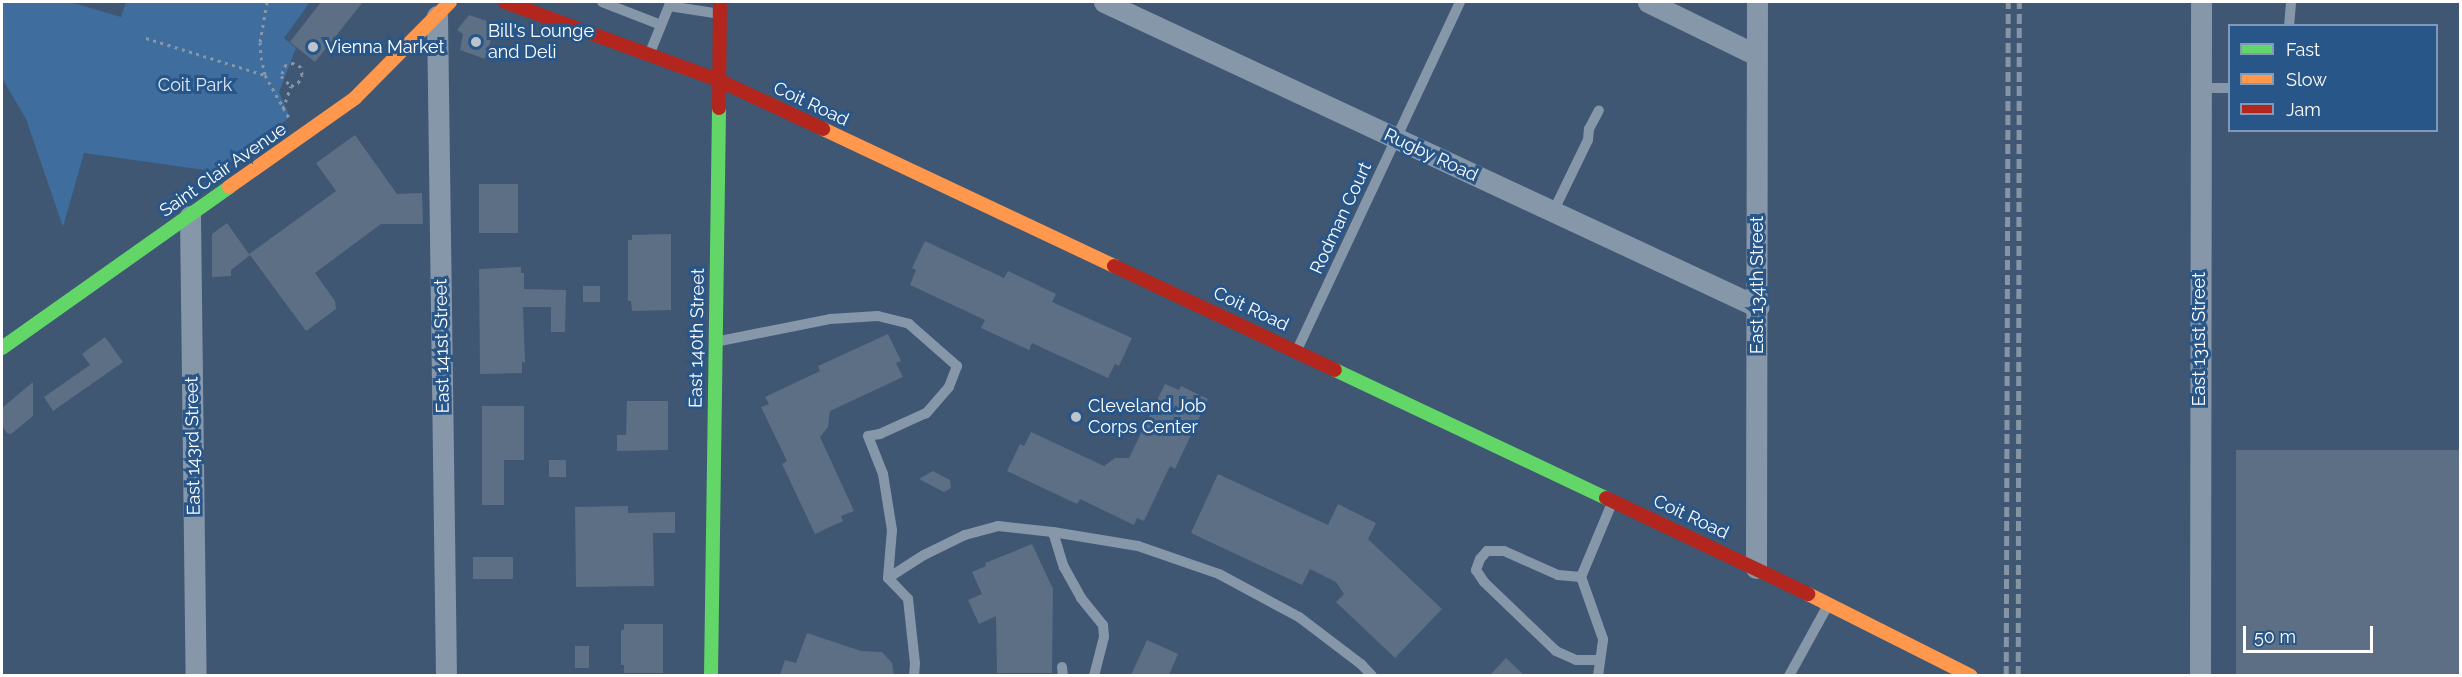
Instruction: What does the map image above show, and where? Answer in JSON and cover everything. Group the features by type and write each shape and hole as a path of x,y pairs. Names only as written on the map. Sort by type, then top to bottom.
{"street":[{"name":"Coit Road","path":"505,2 718,80 1613,500 1971,675"},
{"name":"Rugby Road","path":"1104,2 1758,307"},
{"path":"1648,2 1756,54"},
{"name":"East 134th Street","path":"1756,568 1757,2"},
{"name":"East 131st Street","path":"2200,675 2201,2"},
{"name":"East 140th Street","path":"711,675 720,8"},
{"name":"Saint Clair Avenue","path":"2,348 355,98 443,9"},
{"name":"East 141st Street","path":"443,9 446,675"},
{"name":"East 143rd Street","path":"190,216 195,675"}],"lane":[{"path":"602,2 661,25"},
{"name":"Rodman Court","path":"1297,350 1460,2"},
{"path":"2289,24 2291,2"},
{"path":"649,55 669,4 720,8"},
{"path":"2200,88 2228,88"},
{"path":"1553,212 1588,140 1589,129 1599,110"},
{"path":"715,342 830,319 878,315 909,324 957,366 949,387 926,413 879,434 868,436 883,474 892,530 888,578 908,599 915,663 914,675"},
{"path":"1598,675 1603,639 1581,577 1613,500"},
{"path":"888,578 924,555 964,535 998,526 1053,532 1138,546 1219,574 1299,617 1372,675"},
{"path":"1053,532 1064,567 1081,598 1102,625 1104,637 1094,675"},
{"path":"1581,577 1558,574 1504,551 1487,551 1480,559 1476,570 1484,582 1556,651 1568,658 1600,660"},
{"path":"1788,675 1829,604"}],"path":[{"path":"267,2 260,42 265,75 290,120"},
{"path":"146,38 265,75"},
{"path":"284,109 291,86 298,83 302,75 301,67 294,63 286,64 281,76 291,86"}],"green space":[{"name":"Coit Park","path":"2,2 70,2 121,17 126,2 310,2 284,38 296,48 279,92 290,117 219,172 84,153 63,227 26,119 2,78"}],"building":[{"path":"321,2 363,2 315,62 290,42"},
{"name":"Bill's Lounge and Deli","path":"469,15 496,24 485,59 460,50 463,34 457,30"},
{"path":"355,135 397,194 422,193 423,224 381,224 315,273 335,301 336,309 306,331 250,255 231,270 231,276 212,277 212,234 227,223 249,254 336,191 316,163"},
{"path":"479,184 518,184 518,233 479,233"},
{"path":"671,234 671,310 632,311 631,301 628,301 628,240 632,240 632,235"},
{"path":"925,241 1004,278 1008,271 1056,294 1052,302 1132,338 1119,366 1115,364 1108,378 1032,343 1029,350 981,328 985,320 910,285 916,270 912,268"},
{"path":"521,267 521,273 524,273 524,289 566,290 565,332 551,332 551,307 523,307 525,362 522,362 522,373 480,374 479,269"},
{"path":"583,286 600,286 600,302 583,302"},
{"path":"888,334 901,361 896,363 903,377 830,411 828,427 820,437 854,511 841,516 843,521 815,534 782,464 787,461 761,407 769,404 765,397 820,371 818,366"},
{"path":"105,337 123,362 53,411 44,397 90,365 82,354"},
{"path":"33,382 33,416 11,434 7,433 2,426 2,408"},
{"path":"1165,384 1179,390 1181,386 1208,399 1175,469 1170,466 1144,521 1137,518 1134,525 1080,499 1077,504 1007,471 1020,444 1024,446 1031,432 1104,466 1115,458 1129,458"},
{"path":"627,401 668,401 668,450 617,451 617,435 626,435"},
{"path":"482,406 524,406 524,460 504,460 504,505 482,505"},
{"path":"2236,450 2460,450 2460,675 2236,675"},
{"path":"549,460 566,460 566,477 549,477"},
{"path":"933,471 950,480 951,488 944,492 919,479"},
{"path":"1218,474 1328,525 1338,504 1376,523 1368,539 1442,609 1395,658 1336,602 1344,594 1336,582 1310,569 1302,585 1191,533"},
{"path":"628,506 628,513 675,512 675,533 653,533 654,586 576,587 575,507"},
{"path":"1032,544 1053,589 1052,673 997,673 996,616 979,624 968,600 982,594 972,572 986,566 985,563"},
{"path":"473,557 513,557 513,579 473,579"},
{"path":"624,624 663,624 663,673 624,673 624,665 621,665 621,630 624,630"},
{"path":"807,633 861,651 882,652 892,663 894,675 780,675 785,660 796,663"},
{"path":"1147,640 1178,654 1169,675 1131,675"},
{"path":"575,646 589,646 589,668 575,668"},
{"path":"1506,658 1524,675 1490,675"}],"railway":[{"path":"2006,676 2008,2"},
{"path":"2018,676 2019,2"}],"traffic: fast":[{"path":"711,676 719,108"},
{"path":"2,348 229,187"},
{"path":"1335,370 1606,498"}],"traffic: slow":[{"path":"229,187 355,98 450,2"},
{"path":"823,129 1114,266"},
{"path":"1808,594 1971,676"}],"traffic: jam":[{"path":"505,2 718,80 823,129"},
{"path":"719,108 720,2"},
{"path":"1114,266 1335,370"},
{"path":"1606,498 1808,594"}],"place":[{"name":"Bill's Lounge and Deli","path":"476,42"},
{"name":"Vienna Market","path":"313,47"},
{"name":"Cleveland Job Corps Center","path":"1076,417"}]}
